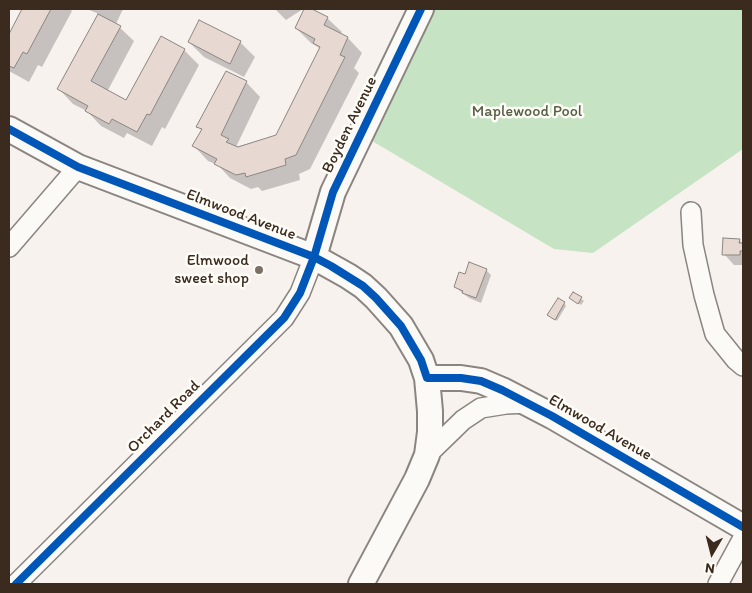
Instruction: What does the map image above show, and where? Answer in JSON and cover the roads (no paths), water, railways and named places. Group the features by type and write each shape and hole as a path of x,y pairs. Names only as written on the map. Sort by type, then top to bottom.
{"street":[{"name":"Boyden Avenue","path":"314,257 333,192 417,10"},
{"name":"Elmwood Avenue","path":"9,129 78,168 314,257 348,276 376,298 401,326 421,360 427,378 461,378 481,381 529,403 743,527"},
{"path":"9,247 78,168"},
{"path":"691,212 693,245 715,334 743,366"},
{"name":"Orchard Road","path":"16,584 284,318 300,293 314,257"},
{"path":"361,584 417,479 427,455 430,411 427,378"},
{"path":"427,455 449,436 463,420 481,408 529,403"},
{"path":"718,584 743,538"}],"place":[{"name":"Elmwood sweet shop","path":"259,270"}],"park label":[{"name":"Maplewood Pool","path":"527,112"}]}
